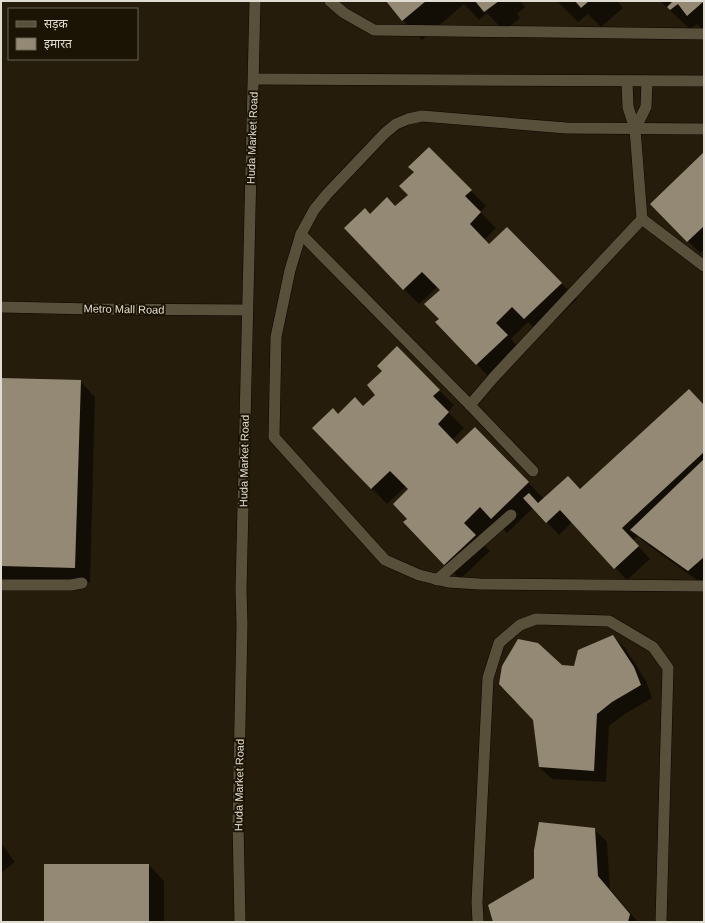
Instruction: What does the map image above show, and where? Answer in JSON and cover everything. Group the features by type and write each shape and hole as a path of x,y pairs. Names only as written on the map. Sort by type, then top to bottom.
{"street":[{"name":"Huda Market Road","path":"240,922 238,822 247,310 255,1"},
{"path":"330,1 344,14 374,30 704,34"},
{"path":"254,79 704,81"},
{"path":"470,405 494,377 642,219 635,130 628,107 627,81"},
{"path":"635,130 646,107 647,81"},
{"path":"704,129 635,130 566,128 422,116 408,119 396,124 384,134 327,194 314,210 301,234 290,270 276,337 274,437 385,560 419,575 448,582 480,584 704,586"},
{"path":"642,219 704,266"},
{"path":"301,234 533,471"},
{"name":"Metro Mall Road","path":"1,306 92,309 247,310"},
{"path":"437,580 511,515"},
{"path":"1,585 71,585 82,583"},
{"path":"478,922 477,902 488,678 499,643 520,625 536,619 609,621 653,647 668,668 661,922"}],"building":[{"path":"386,1 426,1 402,21"},
{"path":"475,1 499,1 484,12"},
{"path":"575,1 589,1 581,8"},
{"path":"671,1 703,2 687,16 678,4 670,10 667,7 672,2"},
{"path":"429,147 472,190 465,196 481,212 470,224 489,244 507,227 562,283 524,319 512,307 496,323 508,335 476,365 435,322 439,319 424,304 440,290 422,272 403,290 344,228 365,208 370,214 387,197 395,206 408,195 399,186 414,172 408,167"},
{"path":"704,152 704,226 687,242 650,204"},
{"path":"397,346 440,390 433,396 449,412 438,424 457,444 475,427 529,482 491,519 480,507 464,523 476,535 444,565 403,522 407,519 393,504 408,489 390,471 371,489 312,428 333,408 338,414 355,397 363,406 375,395 367,385 382,371 377,366"},
{"path":"1,378 81,380 75,568 1,566"},
{"path":"689,389 704,405 704,452 622,528 639,546 614,569 560,510 546,523 523,498 529,493 538,503 568,476 580,489"},
{"path":"704,459 704,557 688,571 630,530"},
{"path":"613,635 634,667 641,685 612,702 597,714 594,771 539,767 533,720 499,684 502,666 518,639 538,643 562,665 574,666 578,650"},
{"path":"539,822 595,828 598,876 630,914 628,922 493,922 488,905 534,878 534,850"},
{"path":"44,864 149,864 149,922 44,922"}]}
